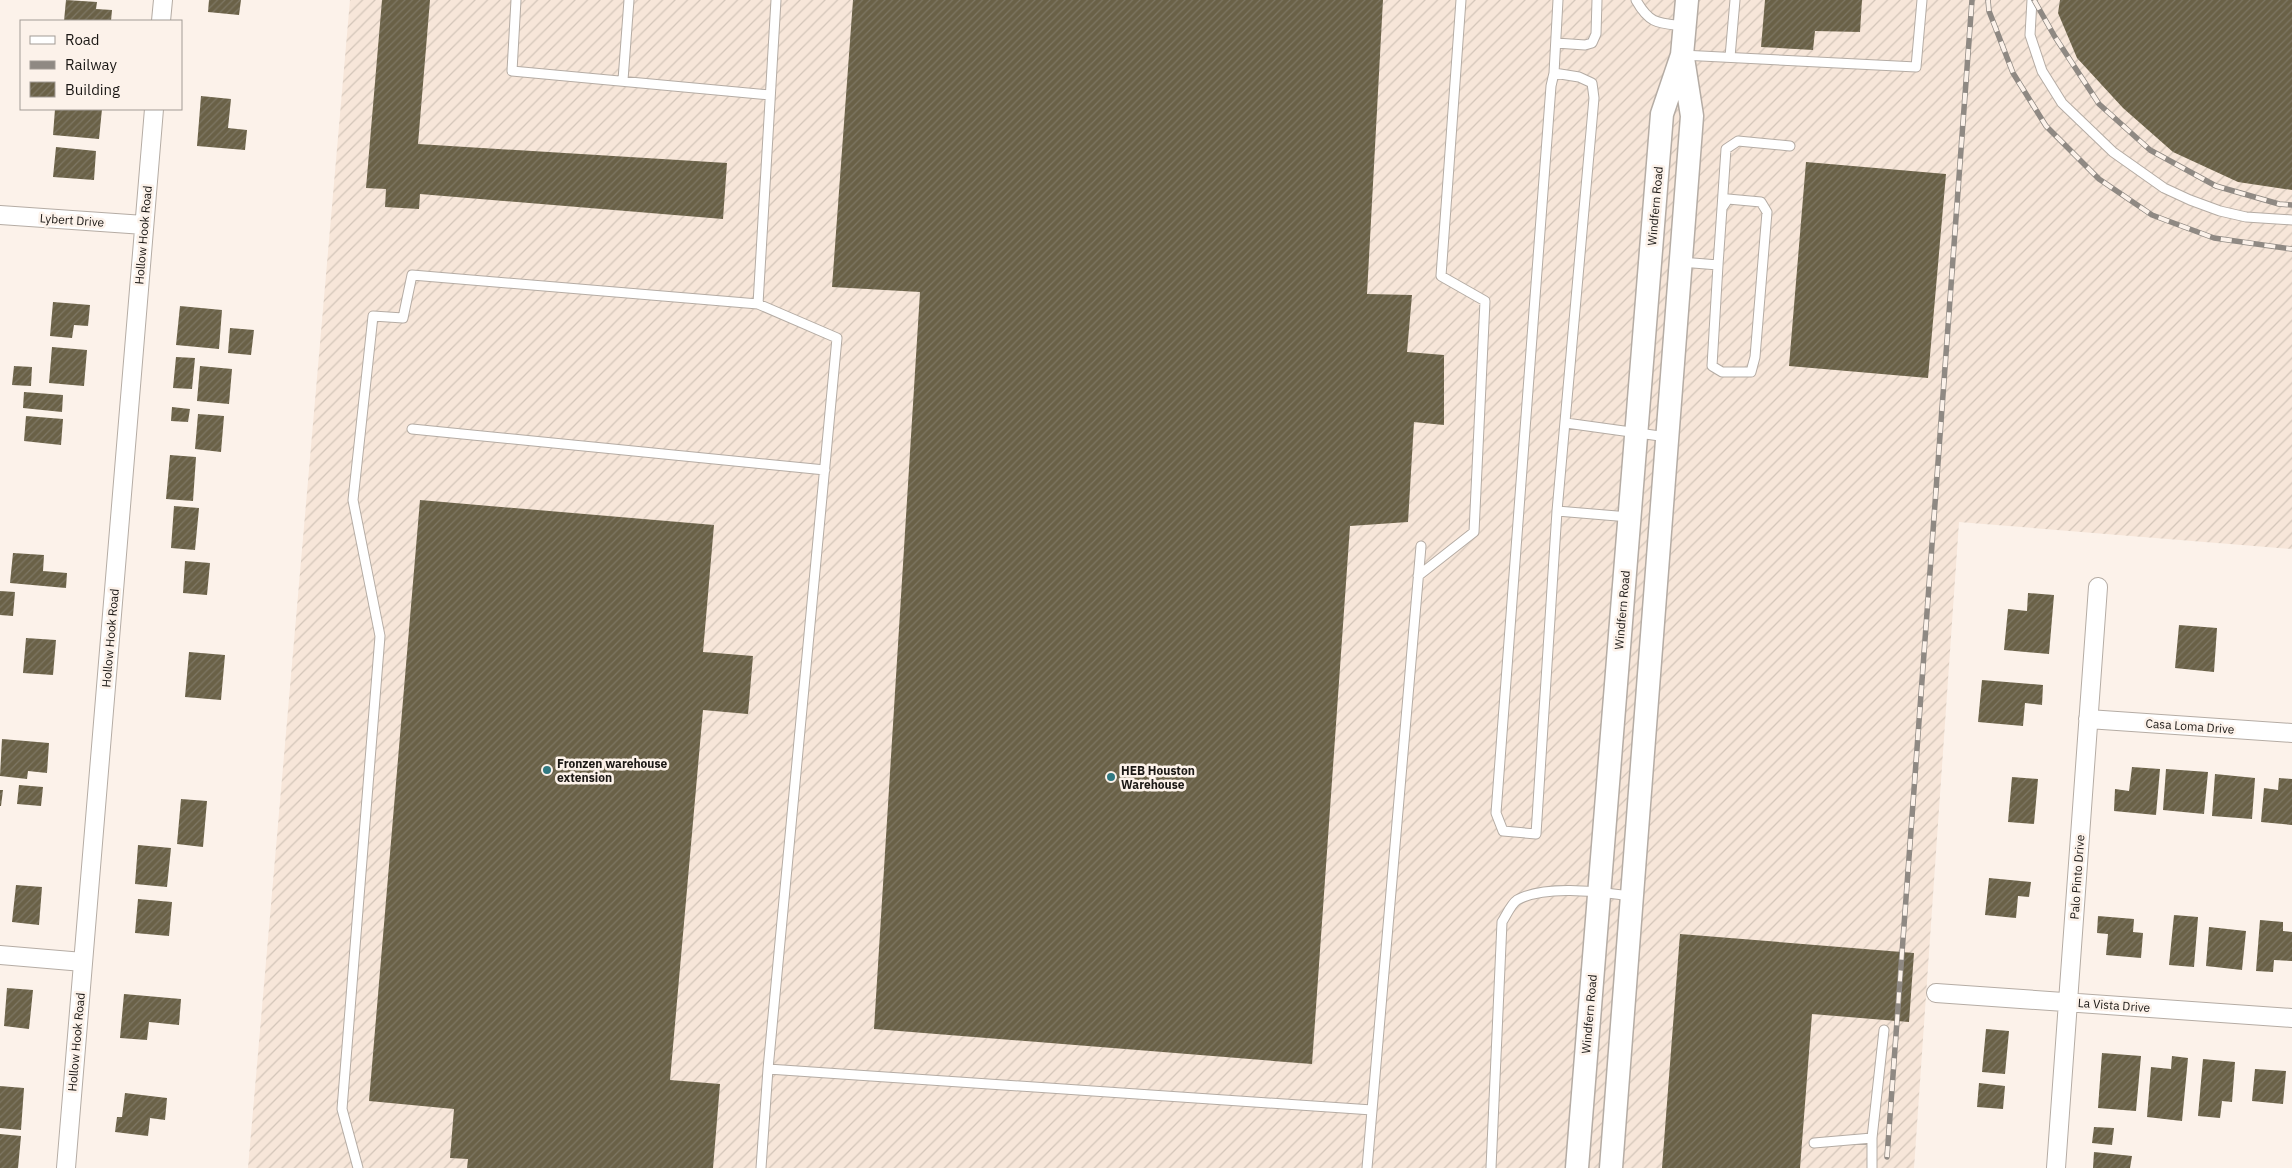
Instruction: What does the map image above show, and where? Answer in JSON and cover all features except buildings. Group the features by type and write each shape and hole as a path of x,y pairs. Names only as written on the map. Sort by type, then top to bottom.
{"street":[{"path":"161,20 163,0"},
{"name":"Windfern Road","path":"1577,1168 1662,114 1682,55 1687,0"},
{"name":"Windfern Road","path":"1611,1168 1692,116 1682,55"},
{"name":"Hollow Hook Road","path":"66,1168 154,110"},
{"name":"Lybert Drive","path":"0,215 144,225"},
{"name":"Palo Pinto Drive","path":"2056,1168 2098,587"},
{"name":"Casa Loma Drive","path":"2088,719 2292,733"},
{"path":"0,955 83,962"},
{"name":"La Vista Drive","path":"1936,993 2292,1018"}],"lane":[{"path":"516,0 512,71 770,95"},
{"path":"622,80 629,0"},
{"path":"758,304 776,0"},
{"path":"1418,576 1474,532 1485,301 1441,276 1461,0"},
{"path":"1554,73 1579,77 1592,84 1594,98 1557,511 1536,834 1503,831 1496,813 1551,86 1554,73 1558,0"},
{"path":"1556,43 1585,45 1592,43 1596,34 1597,0"},
{"path":"1636,0 1644,15 1659,23 1685,26"},
{"path":"1730,57 1735,0"},
{"path":"1682,55 1916,67 1922,0"},
{"path":"2032,0 2030,35 2042,71 2062,104 2112,152 2164,188 2220,212 2246,217 2292,220"},
{"path":"1722,208 1728,199 1761,202 1767,212 1755,357 1751,372 1722,372 1712,366 1718,265 1726,149 1738,141 1790,146"},
{"path":"1681,262 1718,265"},
{"path":"358,1168 342,1109 380,636 353,500 373,316 403,318 412,275 758,304 837,338 768,1069 761,1168"},
{"path":"1566,423 1667,437"},
{"path":"412,429 825,470"},
{"path":"1557,511 1630,517"},
{"path":"1366,1168 1421,546"},
{"path":"1491,1168 1502,922 1516,901 1542,892 1599,892 1632,896"},
{"path":"1872,1168 1872,1138 1884,1030"},
{"path":"768,1069 1372,1110"},
{"path":"1814,1143 1872,1138"}],"shaded area":[{"path":"350,0 2292,0 2292,549 1959,522 1914,1168 248,1168"}],"railway":[{"path":"1887,1157 1972,0"},
{"path":"1988,0 1989,11 2013,73 2046,126 2099,179 2152,215 2214,238 2292,249"},
{"path":"2034,0 2055,37 2099,104 2150,150 2216,186 2279,204 2292,205"}],"place":[{"name":"Fronzen warehouse extension","path":"547,770"},
{"name":"HEB Houston Warehouse","path":"1111,777"}]}
